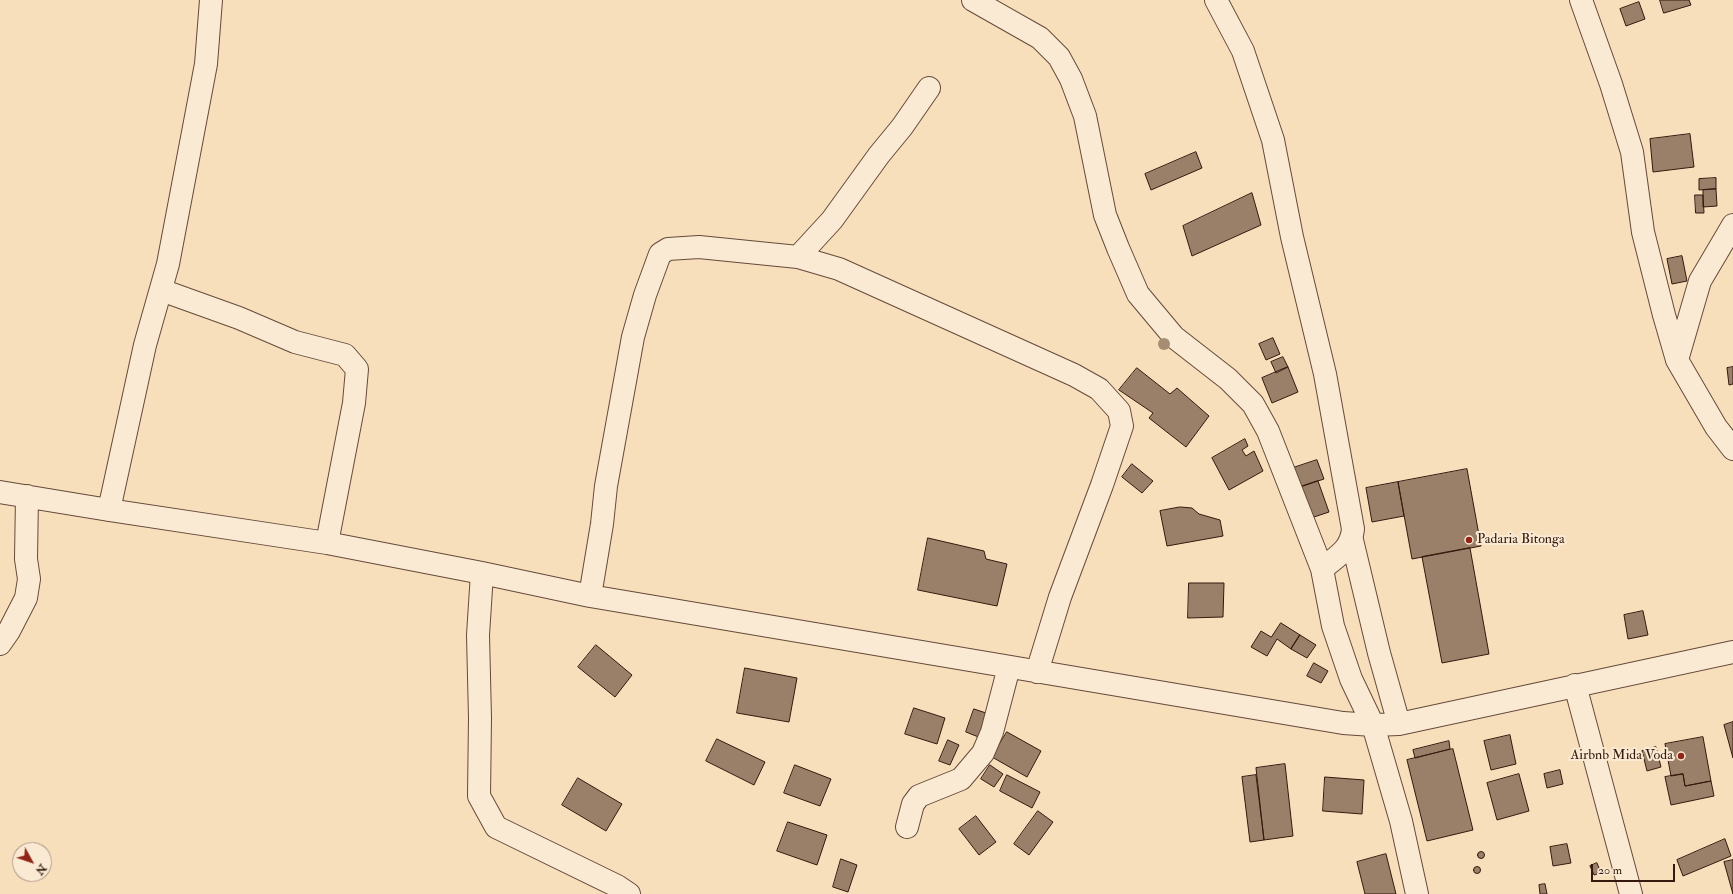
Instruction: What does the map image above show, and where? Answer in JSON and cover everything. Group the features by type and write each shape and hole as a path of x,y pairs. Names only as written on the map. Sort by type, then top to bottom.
{"street":[{"path":"109,510 145,344 168,264 206,64 211,0"},
{"path":"973,0 1040,38 1059,57 1071,79 1085,116 1105,215 1138,294 1174,337 1228,379 1253,404 1268,431 1322,569 1333,626 1351,680 1373,725 1401,821 1417,894"},
{"path":"1216,0 1243,51 1274,140 1292,237 1324,374 1353,529 1352,540 1379,654 1399,724"},
{"path":"1581,0 1611,84 1632,152 1643,232 1677,360 1716,427 1733,449"},
{"path":"798,257 832,220 879,155 902,127 929,88"},
{"path":"1677,360 1700,281 1733,225"},
{"path":"590,596 602,524 606,486 633,337 645,295 660,254 668,249 699,247 798,257 839,269 1074,376 1099,389 1119,411 1122,426 1102,485 1060,597 1037,672"},
{"path":"161,290 239,318 295,342 345,355 357,369 354,403 327,543"},
{"path":"0,492 327,543 482,573 590,596 1009,668 1344,723 1373,725 1399,724 1733,652"},
{"path":"0,644 9,631 26,598 29,579 26,559 27,496"},
{"path":"1322,569 1347,549 1352,540"},
{"path":"482,573 478,635 480,796 496,827 620,891"},
{"path":"907,827 913,804 919,796 961,779 983,753 992,732 1009,668"},
{"path":"1575,685 1631,894"}],"building":[{"path":"1660,0 1689,0 1691,5 1664,13"},
{"path":"1639,2 1645,19 1626,26 1620,9"},
{"path":"1690,134 1694,167 1653,172 1650,139"},
{"path":"1196,152 1202,168 1151,190 1145,174"},
{"path":"1716,178 1716,189 1699,190 1699,179"},
{"path":"1716,189 1717,206 1703,207 1703,190"},
{"path":"1252,193 1261,225 1192,256 1183,226"},
{"path":"1695,195 1703,195 1704,213 1696,213"},
{"path":"1682,256 1687,281 1672,284 1667,259"},
{"path":"1273,338 1280,354 1266,360 1259,344"},
{"path":"1283,357 1288,367 1276,373 1271,362"},
{"path":"1288,367 1298,392 1272,403 1262,378"},
{"path":"1733,367 1733,384 1729,385 1727,368"},
{"path":"1137,368 1170,394 1177,388 1209,416 1186,447 1149,418 1153,413 1119,390"},
{"path":"1245,439 1248,446 1242,450 1246,456 1254,451 1263,471 1229,490 1212,458"},
{"path":"1317,460 1324,479 1300,487 1293,468"},
{"path":"1132,464 1153,481 1142,493 1122,477"},
{"path":"1467,469 1481,546 1412,559 1398,482"},
{"path":"1318,481 1329,512 1311,518 1300,487"},
{"path":"1398,482 1404,516 1372,522 1366,488"},
{"path":"1180,507 1192,508 1199,514 1220,520 1223,536 1167,546 1160,511"},
{"path":"928,538 984,551 986,559 1007,564 997,606 918,590"},
{"path":"1470,548 1489,654 1442,663 1422,557"},
{"path":"1189,583 1224,583 1223,617 1188,618"},
{"path":"1643,611 1648,635 1628,639 1624,615"},
{"path":"1281,623 1300,635 1291,649 1277,639 1267,656 1251,647 1261,631 1271,637"},
{"path":"1300,635 1316,645 1307,658 1291,649"},
{"path":"596,645 632,675 615,697 578,667"},
{"path":"1314,663 1328,671 1321,683 1307,676"},
{"path":"745,668 797,678 789,722 737,713"},
{"path":"914,708 945,718 937,744 905,734"},
{"path":"974,709 989,714 981,738 966,732"},
{"path":"1733,722 1733,758 1724,725"},
{"path":"1007,732 1041,751 1027,777 992,757"},
{"path":"1510,735 1516,764 1491,770 1484,741"},
{"path":"1703,737 1711,781 1685,786 1683,774 1671,776 1665,744"},
{"path":"717,739 765,762 754,785 706,761"},
{"path":"948,740 959,745 950,765 939,761"},
{"path":"1449,741 1450,749 1415,758 1413,750"},
{"path":"1656,747 1661,767 1647,771 1642,751"},
{"path":"1453,749 1473,830 1427,841 1407,760"},
{"path":"1285,764 1293,836 1264,840 1256,768"},
{"path":"795,765 831,779 820,806 784,793"},
{"path":"990,765 1003,774 994,787 981,779"},
{"path":"1560,770 1563,784 1547,788 1544,774"},
{"path":"1519,774 1529,811 1497,820 1487,783"},
{"path":"1683,774 1685,786 1711,781 1714,796 1671,805 1665,777"},
{"path":"1007,775 1040,792 1032,808 1000,791"},
{"path":"1256,775 1264,840 1250,842 1242,777"},
{"path":"1325,777 1364,780 1362,814 1323,811"},
{"path":"578,778 622,804 606,831 562,805"},
{"path":"1038,811 1053,822 1029,855 1014,844"},
{"path":"976,816 996,842 979,855 959,829"},
{"path":"788,822 827,835 817,865 777,851"},
{"path":"1725,839 1731,856 1683,876 1677,860"},
{"path":"1567,844 1571,863 1553,866 1550,847"},
{"path":"1481,852 1484,855 1481,858 1478,855"},
{"path":"1386,854 1396,894 1365,894 1357,862"},
{"path":"841,859 857,865 848,892 833,887"},
{"path":"1733,860 1733,894 1724,862"},
{"path":"1597,863 1601,873 1594,875 1590,866"},
{"path":"1477,866 1480,867 1480,873 1477,874 1474,873 1473,870 1474,867"},
{"path":"1545,884 1547,894 1540,894 1539,885"}],"place":[{"name":"Padaria Bitonga","path":"1469,540"},
{"name":"Airbnb Mida Voda","path":"1681,756"}]}
